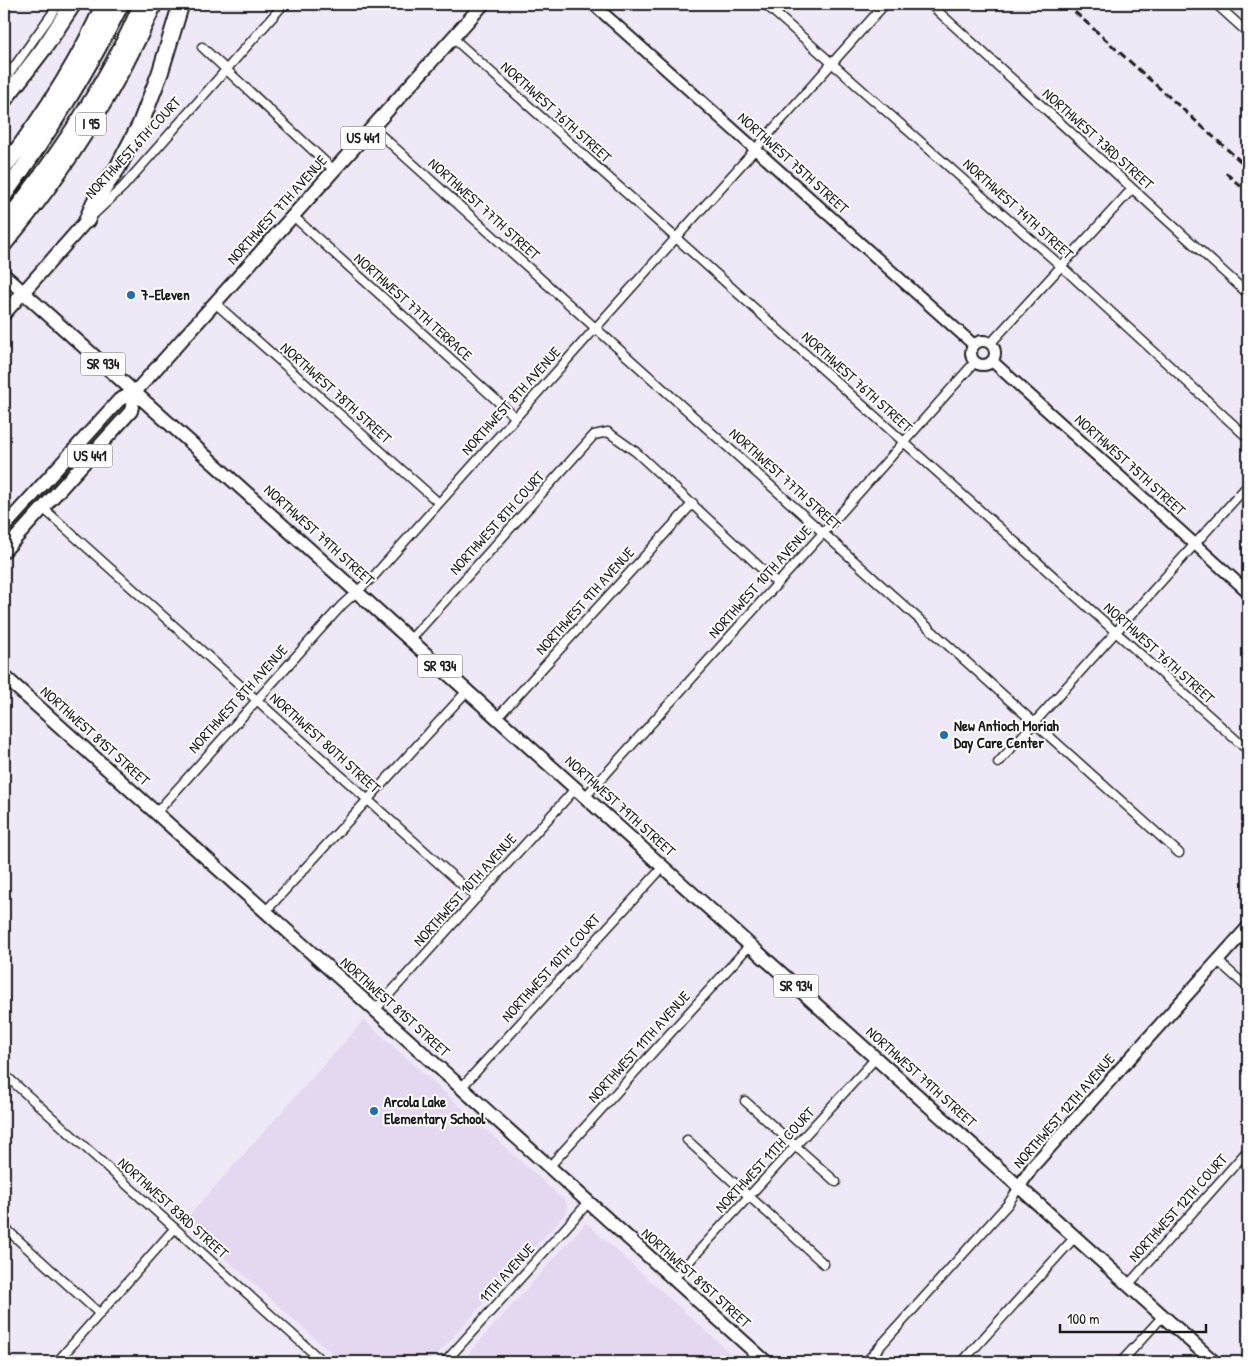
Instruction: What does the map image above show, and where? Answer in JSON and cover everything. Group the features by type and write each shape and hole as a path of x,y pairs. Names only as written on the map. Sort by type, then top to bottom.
{"highway":[{"path":"4,100 44,48 73,4"},
{"path":"4,168 73,63 104,4"},
{"path":"4,195 52,129 92,62 121,4"},
{"path":"6,234 83,116 122,48 142,4"},
{"name":"I 95","path":"6,234 44,193 106,101 133,52 154,4"},
{"path":"87,220 94,203 118,168 140,125 160,73 182,4"}],"main road":[{"name":"NORTHWEST 7TH AVENUE","path":"4,527 120,400 135,392 483,4"},
{"name":"NORTHWEST 6TH COURT","path":"4,314 87,220"},
{"name":"NORTHWEST 79TH STREET","path":"4,275 1214,1362"},
{"name":"NORTHWEST 7TH AVENUE","path":"4,551 131,411 135,392"},
{"name":"NORTHWEST 81ST STREET","path":"4,676 766,1362"},
{"name":"NORTHWEST 12TH AVENUE","path":"1019,1187 1033,1166 1248,927"}],"street":[{"path":"4,81 59,4"},
{"name":"NORTHWEST 6TH COURT","path":"87,220 124,187 284,4"},
{"name":"NORTHWEST 75TH STREET","path":"593,4 974,345"},
{"name":"NORTHWEST 74TH STREET","path":"766,4 1061,266 1248,438"},
{"name":"NORTHWEST 8TH AVENUE","path":"156,813 256,700 357,591 373,577 885,4"},
{"name":"NORTHWEST 73RD STREET","path":"930,4 1248,294"},
{"path":"1216,4 1248,33"},
{"name":"NORTHWEST 76TH STREET","path":"452,38 1244,747"},
{"path":"202,46 334,170"},
{"name":"NORTHWEST 77TH STREET","path":"372,127 1179,852"},
{"path":"990,344 1132,189"},
{"name":"NORTHWEST 77TH TERRACE","path":"292,216 515,417"},
{"name":"NORTHWEST 78TH STREET","path":"215,303 438,503"},
{"path":"982,341 990,344 995,352 992,361 985,365 975,362 971,355 974,345 982,341"},
{"name":"NORTHWEST 75TH STREET","path":"992,361 1248,592"},
{"name":"NORTHWEST 10TH AVENUE","path":"374,1010 477,898 580,793 777,583 975,362"},
{"name":"NORTHWEST 8TH COURT","path":"410,640 594,435 608,432 636,452 693,503"},
{"path":"998,763 1248,485"},
{"path":"693,503 777,583"},
{"name":"NORTHWEST 9TH AVENUE","path":"497,718 693,503"},
{"name":"NORTHWEST 80TH STREET","path":"43,508 477,898"},
{"path":"265,912 467,691"},
{"name":"NORTHWEST 10TH COURT","path":"461,1088 663,867"},
{"name":"NORTHWEST 11TH AVENUE","path":"549,1166 750,945"},
{"path":"1218,961 1248,988"},
{"name":"NORTHWEST 11TH COURT","path":"674,1279 797,1147 876,1058"},
{"name":"NORTHWEST 83RD STREET","path":"4,1074 323,1362"},
{"path":"745,1101 836,1182"},
{"path":"688,1140 824,1264"},
{"name":"NORTHWEST 12TH COURT","path":"1128,1285 1248,1150"},
{"name":"NORTHWEST 12TH AVENUE","path":"866,1362 1008,1204 1019,1187"},
{"name":"11TH AVENUE","path":"446,1362 588,1203"},
{"path":"4,1227 100,1314"},
{"path":"57,1362 175,1228"},
{"path":"962,1362 1075,1238"},
{"path":"1121,1362 1163,1316"}],"shaded area":[{"name":"Arcola Lake Elementary School","path":"364,1020 566,1202 567,1207 566,1213 430,1362 341,1362 184,1221"},
{"path":"586,1223 740,1362 461,1362"}],"railway":[{"path":"1066,4 1248,168"},
{"path":"1226,173 1248,193"}],"place":[{"name":"7-Eleven","path":"131,295"},
{"name":"New Antioch Moriah Day Care Center","path":"944,735"},
{"name":"Arcola Lake Elementary School","path":"374,1111"}]}
